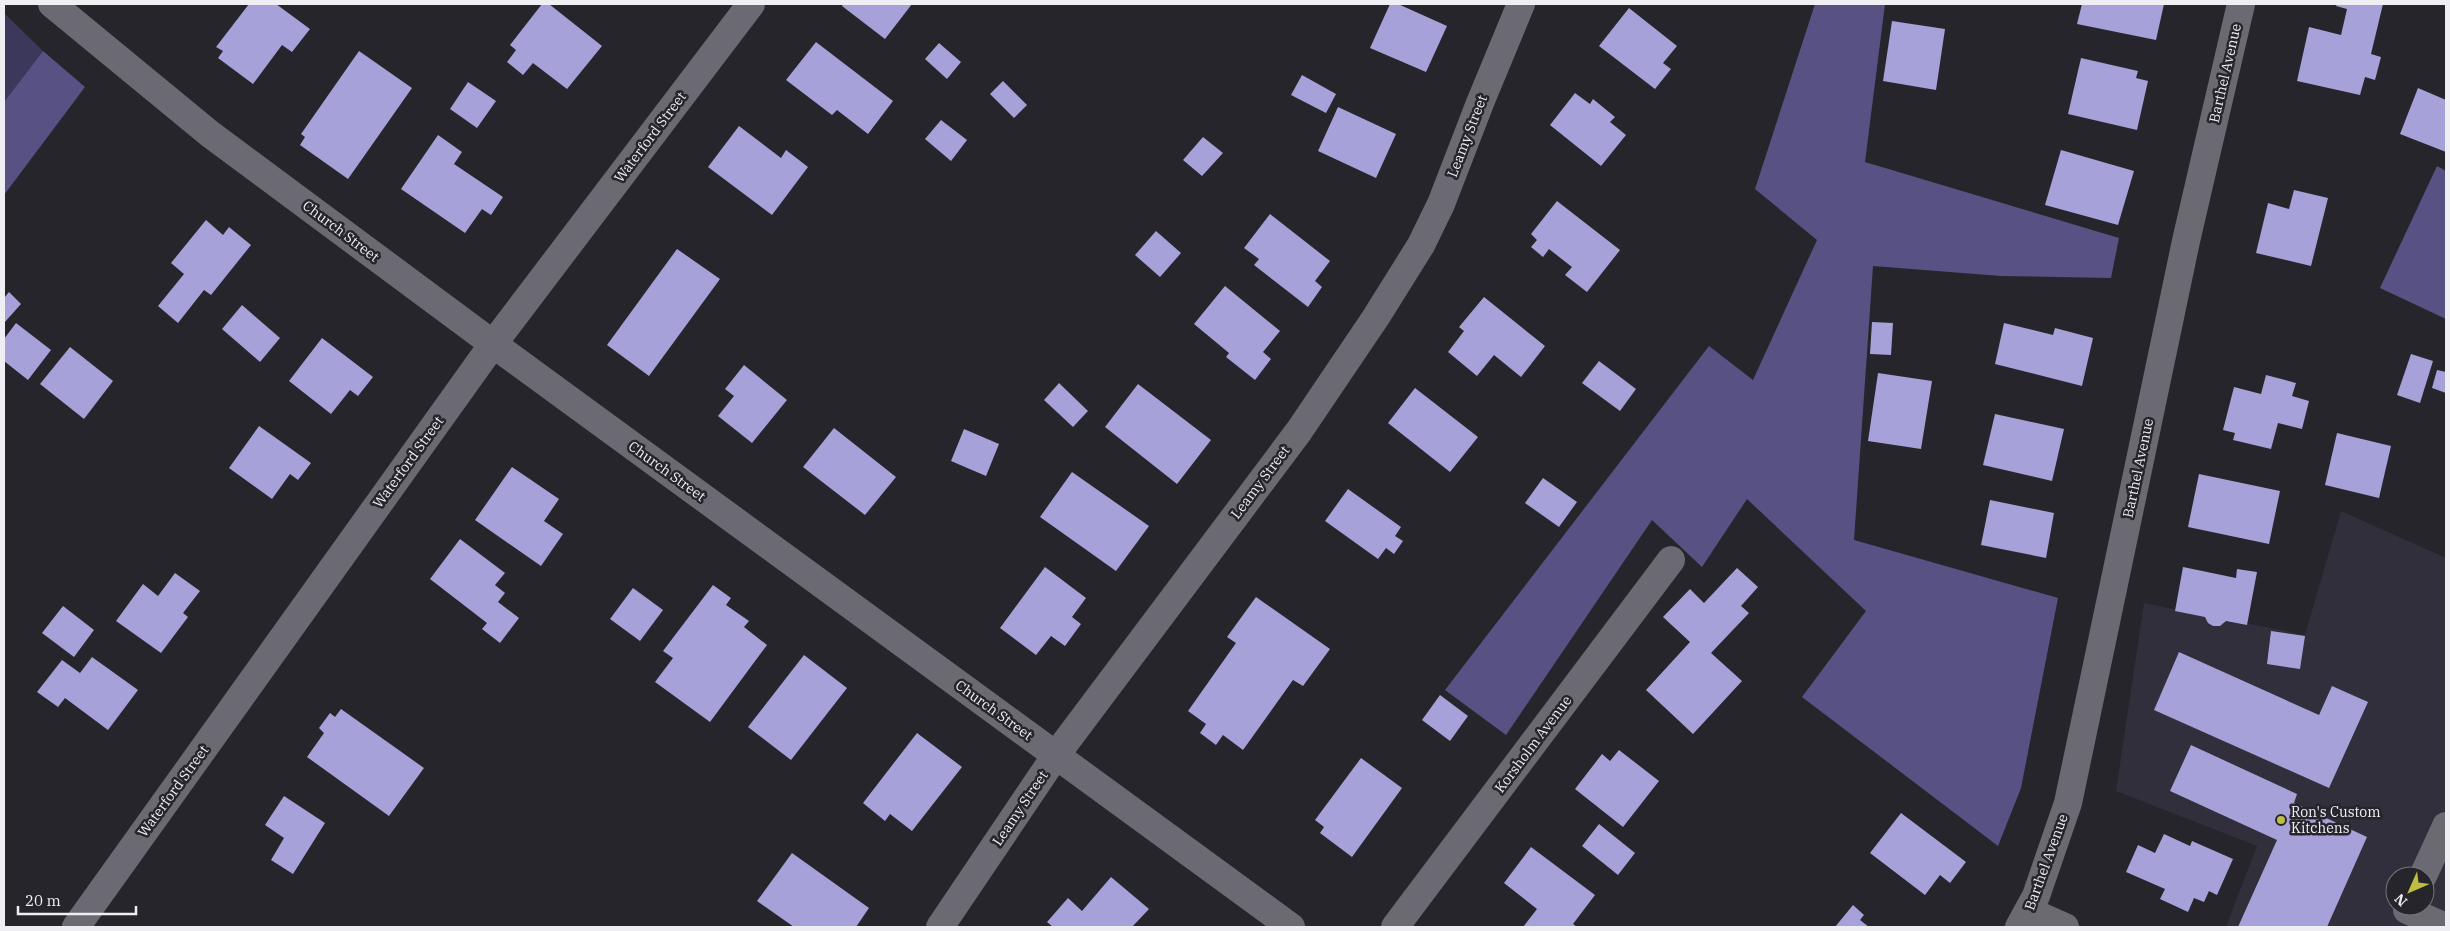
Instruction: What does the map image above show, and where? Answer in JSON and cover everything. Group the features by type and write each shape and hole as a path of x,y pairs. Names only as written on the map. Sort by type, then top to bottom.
{"street":[{"name":"Church Street","path":"52,4 210,134 493,344 1291,927"},
{"name":"Waterford Street","path":"76,927 493,344 751,4"},
{"name":"Leamy Street","path":"940,927 1056,755 1299,431 1376,318 1421,245 1441,204 1480,103 1522,4"},
{"name":"Barthel Avenue","path":"2024,919 2068,803 2184,250 2241,4"},
{"name":"Korsholm Avenue","path":"1395,927 1671,560"},
{"path":"2428,866 2446,826"},
{"path":"2412,916 2446,927"},
{"path":"2024,919 2065,927"}],"shaded area":[{"path":"1815,4 1885,4 1865,162 2119,238 2111,278 2001,276 1873,266 1854,540 2058,598 2021,788 1998,846 1802,697 1866,611 1747,499 1702,567 1652,520 1506,735 1445,690 1709,346 1753,380 1817,240 1755,189"},
{"path":"4,13 43,51 4,102"},
{"path":"43,51 85,87 4,195 4,102"},
{"path":"2437,166 2446,171 2446,319 2380,288"},
{"path":"2341,511 2446,558 2446,927 2226,927 2257,846 2116,791 2144,603 2305,635"}],"building":[{"path":"249,4 276,4 310,29 292,52 282,45 253,84 218,58 223,51 216,47"},
{"path":"542,4 549,4 602,46 567,89 533,63 523,75 507,62 516,50 510,45"},
{"path":"843,4 912,4 885,39 842,6"},
{"path":"1390,4 1398,4 1447,26 1426,72 1370,48"},
{"path":"2082,4 2164,4 2156,40 2077,24"},
{"path":"2337,4 2383,4 2371,54 2381,57 2375,80 2365,77 2360,95 2297,81 2309,27 2341,35 2347,9 2336,6"},
{"path":"1629,8 1677,46 1663,63 1671,69 1655,89 1599,46"},
{"path":"1892,21 1945,29 1936,90 1883,81"},
{"path":"816,42 893,101 868,134 837,110 832,115 786,80"},
{"path":"939,43 961,62 947,79 925,59"},
{"path":"359,51 412,88 348,179 300,145 305,137 301,134"},
{"path":"2081,58 2138,71 2136,78 2148,81 2137,130 2068,114"},
{"path":"1302,75 1336,94 1326,113 1291,95"},
{"path":"1003,81 1027,105 1014,118 990,94"},
{"path":"468,82 496,101 477,128 450,109"},
{"path":"2418,88 2446,100 2446,152 2400,134"},
{"path":"1575,93 1590,104 1593,99 1615,117 1610,122 1626,135 1601,166 1550,125"},
{"path":"1338,107 1396,134 1376,178 1318,151"},
{"path":"941,120 967,140 951,161 925,139"},
{"path":"739,126 781,158 786,150 808,167 772,215 708,167"},
{"path":"438,135 462,152 454,164 503,197 491,215 482,209 465,233 401,189"},
{"path":"1203,137 1223,153 1202,176 1183,160"},
{"path":"2061,150 2134,171 2118,225 2045,205"},
{"path":"2294,190 2328,198 2311,266 2256,253 2268,203 2289,209"},
{"path":"1557,201 1620,250 1587,292 1565,275 1572,267 1549,249 1543,257 1531,247 1537,240 1531,234"},
{"path":"1270,214 1330,261 1315,281 1322,287 1308,307 1254,265 1259,259 1244,248"},
{"path":"206,220 223,235 229,227 251,245 211,295 204,290 178,323 158,306 184,274 171,263"},
{"path":"1156,231 1181,253 1160,277 1135,255"},
{"path":"677,249 720,279 649,376 607,345"},
{"path":"1225,286 1280,331 1263,352 1271,359 1255,380 1226,357 1229,353 1194,324"},
{"path":"9,292 21,304 4,323 4,298"},
{"path":"1484,297 1545,346 1521,377 1494,355 1477,376 1448,352 1464,331 1459,327"},
{"path":"242,305 280,338 260,362 222,329"},
{"path":"1872,322 1893,323 1891,355 1870,354"},
{"path":"16,323 51,350 28,380 4,361 4,339"},
{"path":"2004,323 2053,335 2055,328 2093,338 2082,386 1995,364"},
{"path":"322,338 373,377 358,396 350,390 331,414 289,381"},
{"path":"70,347 113,381 84,419 40,384"},
{"path":"2411,354 2433,361 2420,403 2397,395"},
{"path":"1599,361 1636,389 1620,411 1582,383"},
{"path":"744,365 787,400 752,443 718,416 734,396 725,389"},
{"path":"2437,370 2446,372 2446,393 2432,388"},
{"path":"1878,373 1932,381 1921,449 1868,441"},
{"path":"2266,375 2296,383 2292,396 2309,401 2302,429 2278,423 2271,449 2233,440 2235,433 2223,430 2234,387 2261,394"},
{"path":"1059,383 1088,411 1073,427 1044,400"},
{"path":"1138,384 1211,440 1177,484 1105,427"},
{"path":"1415,388 1478,437 1450,472 1388,423"},
{"path":"1995,414 2064,429 2052,481 1983,465"},
{"path":"259,426 311,463 298,480 290,474 272,499 229,468"},
{"path":"834,428 896,477 865,515 803,467"},
{"path":"964,429 999,444 986,476 951,461"},
{"path":"2337,433 2391,446 2379,498 2325,485"},
{"path":"512,467 559,499 544,521 563,534 541,566 475,520"},
{"path":"1072,472 1149,526 1116,571 1040,517"},
{"path":"2199,474 2280,491 2269,544 2188,527"},
{"path":"1543,478 1577,502 1559,527 1525,503"},
{"path":"1348,489 1401,527 1395,536 1403,541 1394,554 1386,548 1378,559 1325,521"},
{"path":"1990,500 2054,513 2046,558 1981,545"},
{"path":"460,539 505,573 495,585 505,593 498,602 519,618 500,643 482,629 487,623 430,579"},
{"path":"1045,567 1086,598 1072,617 1081,624 1065,646 1051,636 1036,655 1000,628"},
{"path":"2183,567 2236,578 2237,569 2257,572 2247,625 2226,621 2220,626 2213,626 2208,623 2205,617 2175,611"},
{"path":"1737,568 1758,587 1741,606 1749,613 1711,653 1742,681 1693,734 1646,690 1690,642 1663,617 1690,589 1704,603"},
{"path":"175,573 200,591 183,613 188,617 161,653 116,621 143,584 158,596"},
{"path":"713,585 731,598 726,605 749,621 744,627 767,645 710,722 655,682 673,658 663,651"},
{"path":"633,588 663,610 640,641 610,619"},
{"path":"1256,597 1330,649 1303,686 1293,680 1243,750 1223,735 1216,745 1200,733 1206,724 1188,711 1236,643 1227,637"},
{"path":"63,606 94,630 74,657 42,633"},
{"path":"2271,631 2305,636 2300,669 2267,664"},
{"path":"2179,652 2319,715 2332,686 2368,702 2329,788 2154,710"},
{"path":"804,655 847,688 791,760 748,727"},
{"path":"92,657 138,690 108,730 65,698 58,707 37,692 62,660 80,673"},
{"path":"1440,695 1468,716 1450,741 1422,720"},
{"path":"341,709 424,768 389,816 307,757 324,733 319,728 330,713 335,717"},
{"path":"917,733 962,767 912,831 890,814 885,821 863,803"},
{"name":"Ron's Custom Kitchens","path":"2191,745 2297,794 2294,803 2367,837 2327,927 2238,927 2277,840 2170,791"},
{"path":"1619,750 1659,781 1623,827 1575,789 1602,754 1610,761"},
{"path":"1361,758 1402,788 1352,857 1320,833 1324,827 1315,820"},
{"path":"284,796 325,823 293,874 271,860 284,838 265,825"},
{"path":"1901,813 1966,862 1950,883 1940,875 1925,895 1870,853"},
{"path":"1599,824 1635,853 1618,875 1582,846"},
{"path":"2164,834 2190,846 2192,841 2233,859 2217,895 2209,891 2204,902 2194,898 2188,912 2160,899 2165,889 2126,872 2138,845 2155,853"},
{"path":"1531,847 1595,895 1573,924 1577,927 1523,927 1537,909 1504,883"},
{"path":"792,853 869,908 856,927 794,927 757,901"},
{"path":"1111,877 1149,909 1132,927 1053,927 1047,922 1068,898 1082,911"},
{"path":"1853,905 1864,915 1860,920 1869,927 1835,927"}],"place":[{"name":"Ron's Custom Kitchens","path":"2281,820"}]}
